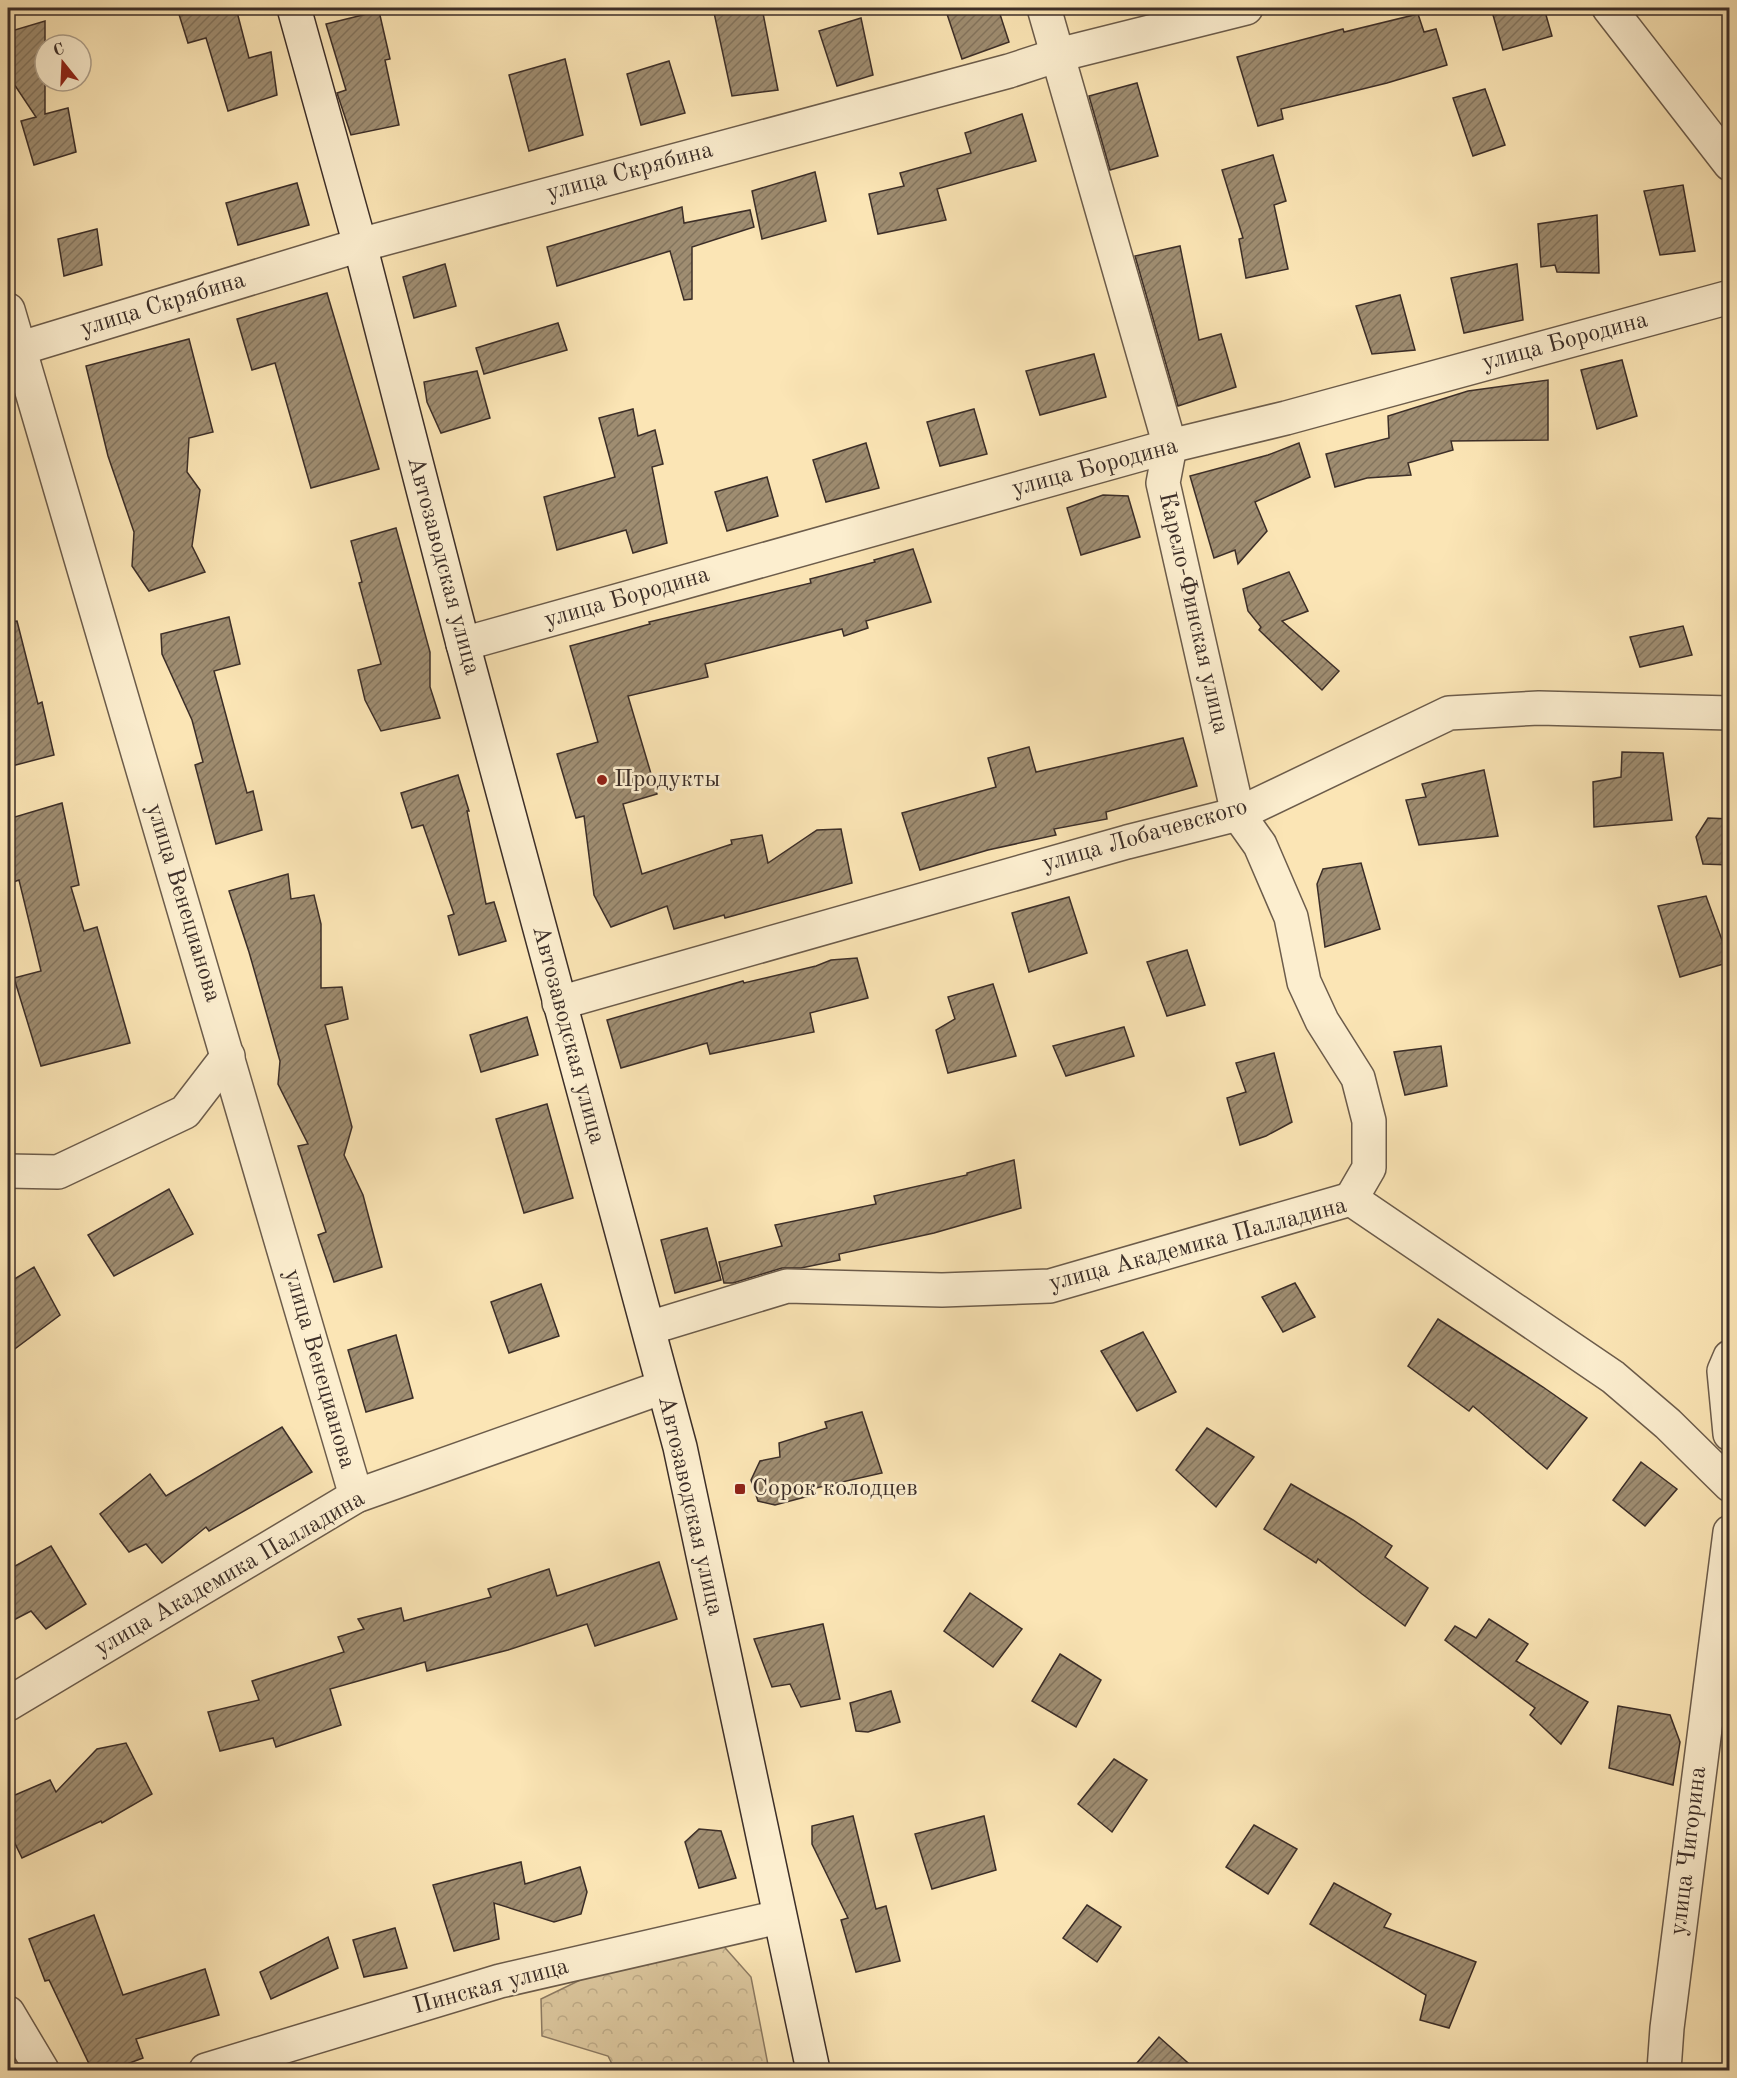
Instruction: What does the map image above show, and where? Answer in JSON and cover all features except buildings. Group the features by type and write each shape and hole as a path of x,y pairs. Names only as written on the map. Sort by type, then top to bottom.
{"street":[{"name":"Автозаводская улица","path":"294,8 360,245 463,644 680,1448 813,2070"},
{"name":"Карело-Финская улица","path":"1044,8 1170,447 1163,483 1238,814 1260,845 1292,917 1304,982 1322,1021 1358,1078 1369,1121 1369,1168 1351,1199"},
{"name":"улица Скрябина","path":"18,349 360,245 998,74 1058,55 1246,8"},
{"path":"1609,8 1730,164"},
{"name":"улица Бородина","path":"463,644 1170,447 1286,418 1730,297"},
{"name":"улица Венецианова","path":"8,310 356,1496"},
{"name":"улица Лобачевского","path":"559,1003 1116,845 1238,814 1449,713 1539,708 1730,713"},
{"path":"8,1171 58,1172 185,1112 228,1056"},
{"name":"улица Академика Палладина","path":"649,1328 786,1286 942,1290 1050,1286 1351,1199 1612,1377 1668,1424 1730,1485"},
{"path":"1730,1358 1724,1371 1730,1434"},
{"name":"улица Академика Палладина","path":"8,1704 356,1496 663,1387"},
{"name":"улица Чигорина","path":"1664,2070 1667,2028 1730,1532"},
{"name":"Пинская улица","path":"206,2070 500,1981 779,1917"},
{"path":"8,2013 42,2070"}],"green space":[{"path":"671,1936 719,1941 751,1977 769,2070 615,2070 608,2056 542,2036 541,1999"}],"place":[{"name":"Продукты","path":"602,780"},
{"name":"Сорок колодцев","path":"740,1489"}]}
